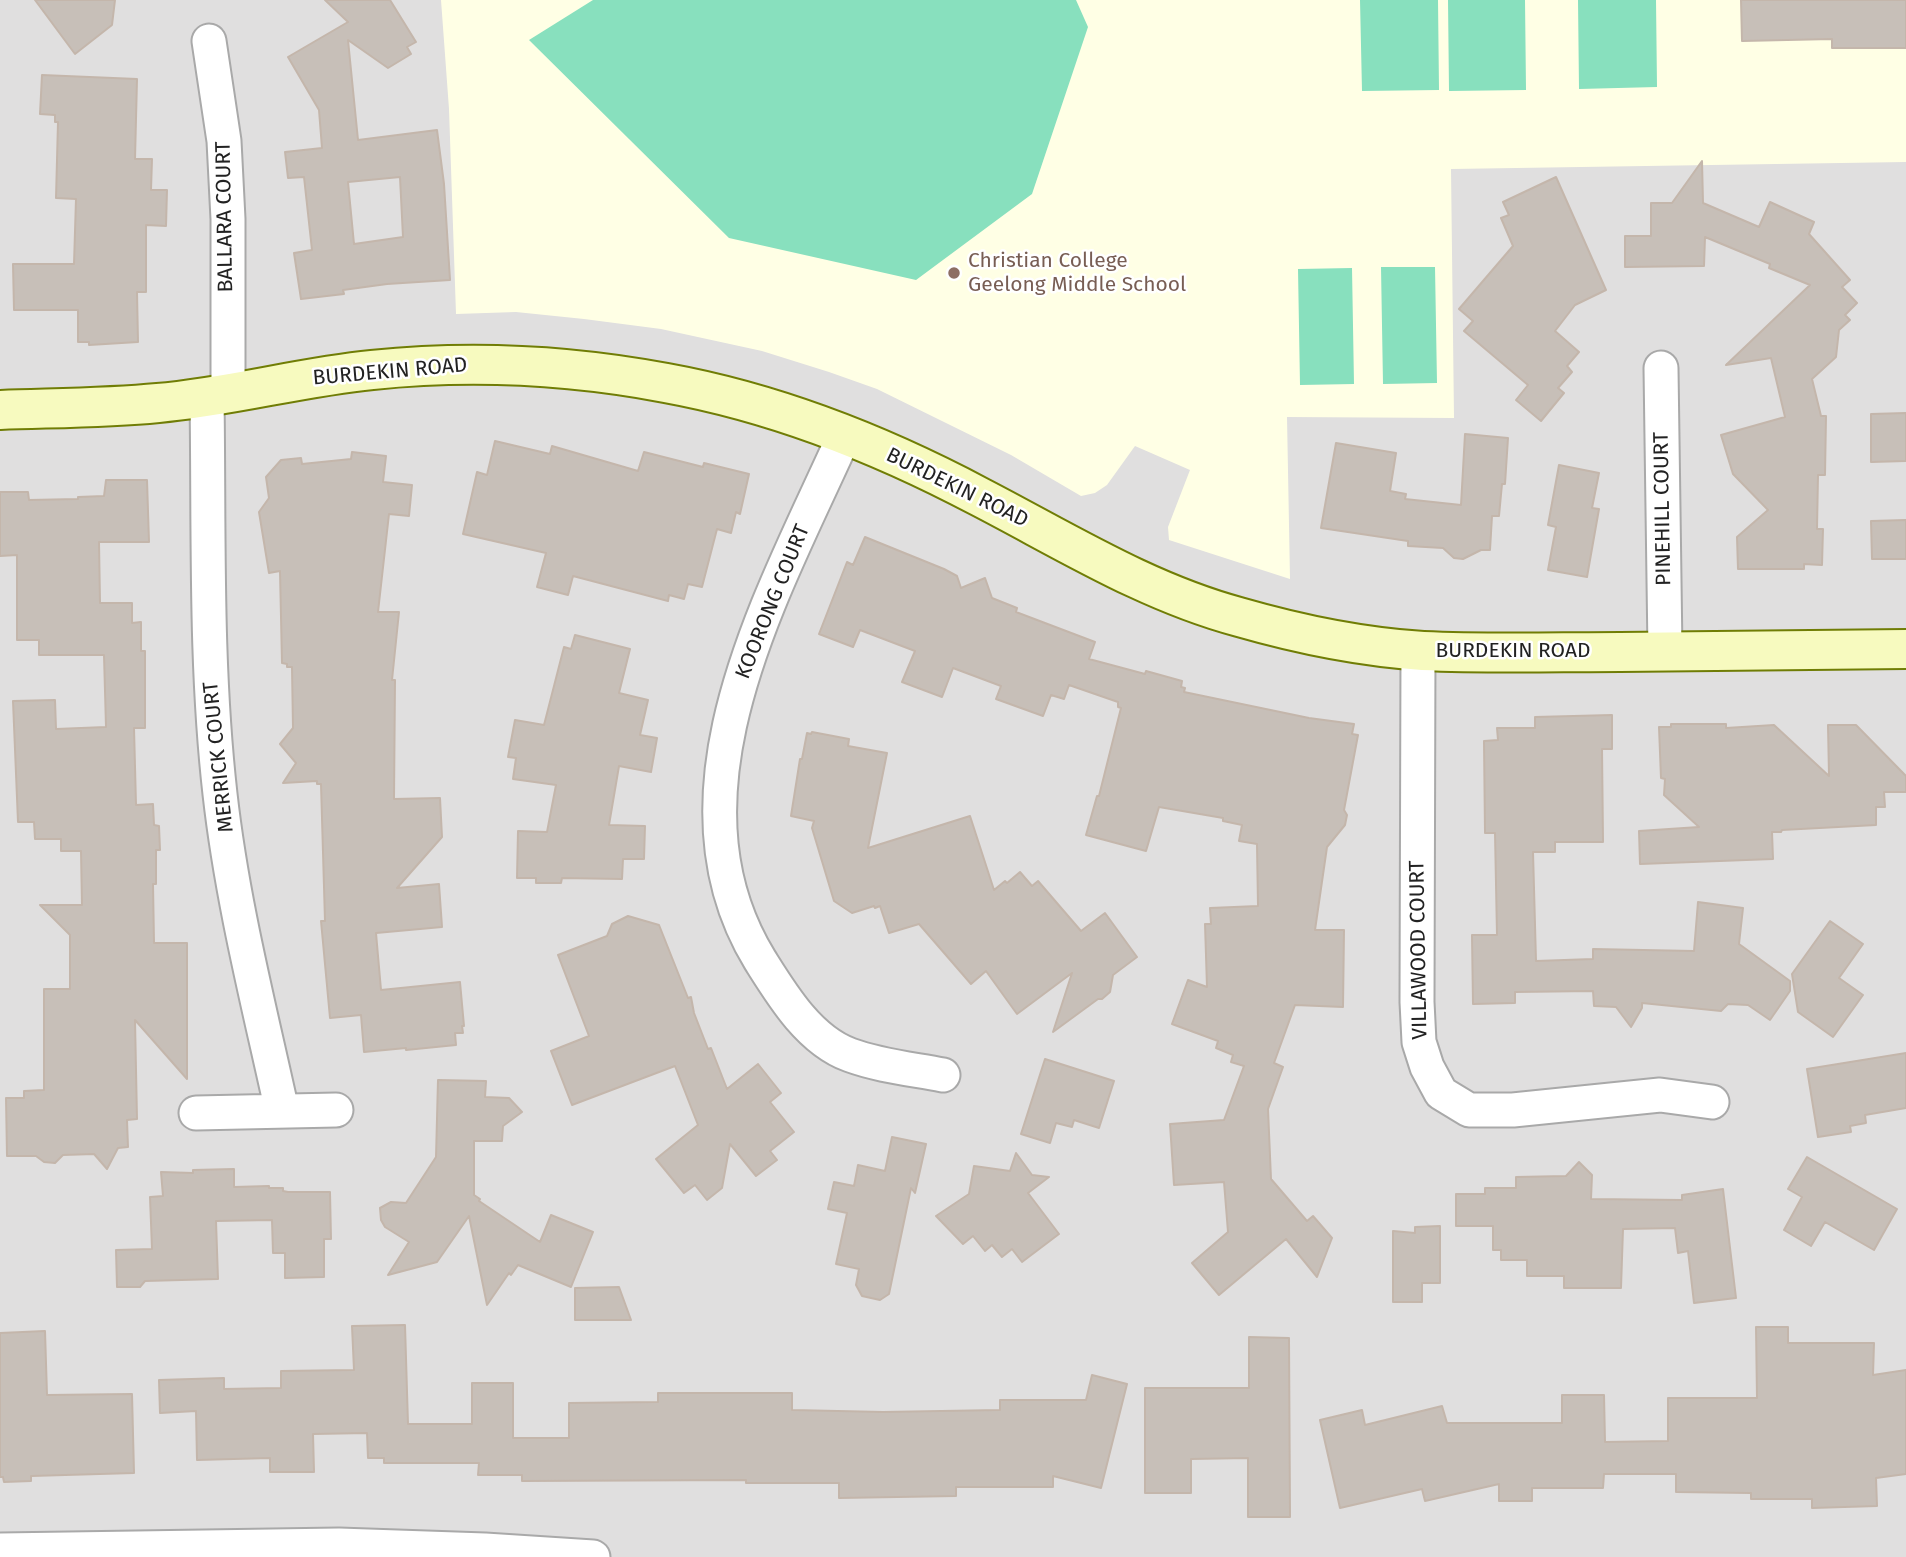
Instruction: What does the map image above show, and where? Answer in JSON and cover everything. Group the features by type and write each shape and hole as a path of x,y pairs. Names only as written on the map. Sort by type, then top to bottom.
{"street":[{"name":"BALLARA COURT","path":"209,41 224,141 227,193 217,396"},
{"name":"BURDEKIN ROAD","path":"0,410 153,404 374,370 486,364 593,372 668,383 738,399 845,433 975,494 1106,565 1153,587 1236,617 1328,638 1418,650 1493,652 1906,649"},
{"name":"PINEHILL COURT","path":"1661,368 1665,651"},
{"name":"MERRICK COURT","path":"217,396 208,610 211,701 220,796 231,871 282,1111"},
{"name":"KOORONG COURT","path":"845,433 762,617 743,672 726,738 720,788 720,836 725,871 739,918 755,952 791,1006 819,1036 847,1054 877,1063 943,1075"},
{"name":"VILLAWOOD COURT","path":"1418,650 1419,1042 1427,1067 1441,1093 1469,1110 1513,1110 1660,1095 1712,1102"},
{"path":"196,1113 336,1110"},
{"path":"0,1550 196,1552 339,1545 593,1557"}],"shaded area":[{"path":"0,0 1906,0 1906,1557 0,1557"},
{"name":"Christian College Geelong Middle School","path":"441,0 1906,0 1906,162 1451,169 1454,418 1287,417 1290,579 1169,540 1168,527 1190,470 1135,446 1107,485 1095,493 1081,496 1011,455 877,389 762,351 661,329 584,319 516,312 456,314 449,109"}],"green space":[{"path":"593,0 1076,0 1088,27 1032,194 916,280 729,238 529,40"},
{"path":"1360,0 1438,0 1439,90 1362,91"},
{"path":"1448,0 1525,0 1526,90 1449,91"},
{"path":"1578,0 1656,0 1657,87 1579,89"},
{"path":"1381,267 1435,267 1437,383 1383,384"},
{"path":"1352,268 1354,384 1300,385 1298,269"}],"building":[{"path":"35,0 115,0 112,25 75,54"},
{"path":"325,0 390,0 416,42 407,47 411,54 388,68 348,40 358,140 437,130 444,184 450,280 387,284 343,290 344,294 301,299 294,253 312,250 304,177 288,178 285,152 322,148 319,110 288,57 348,22","holes":["400,177 403,237 354,244 348,182"]},
{"path":"1741,0 1906,0 1906,48 1832,48 1832,39 1742,41"},
{"path":"42,75 137,79 135,159 152,159 151,190 167,190 166,226 146,225 146,292 137,292 138,342 89,345 89,342 78,342 78,310 14,310 13,264 74,264 76,199 56,198 58,122 55,122 55,115 40,114"},
{"path":"1702,161 1703,203 1759,227 1770,202 1814,222 1809,234 1850,280 1842,287 1857,303 1845,315 1850,320 1839,330 1836,357 1812,379 1821,416 1826,416 1825,475 1818,475 1817,529 1823,529 1822,565 1804,564 1804,569 1738,569 1737,537 1768,510 1733,474 1721,435 1785,417 1771,358 1726,365 1810,285 1769,268 1770,264 1705,237 1704,266 1625,267 1625,236 1651,236 1651,203 1672,203"},
{"path":"1556,177 1606,290 1575,305 1555,331 1579,352 1567,366 1572,372 1558,388 1564,393 1541,421 1516,400 1528,385 1464,331 1473,321 1459,309 1513,246 1501,218 1509,215 1503,202"},
{"path":"1906,413 1906,461 1871,462 1871,414"},
{"path":"1465,434 1508,438 1505,484 1502,484 1499,516 1492,516 1490,550 1481,550 1463,559 1454,558 1443,548 1408,546 1408,541 1321,528 1336,443 1396,453 1390,491 1406,494 1405,499 1461,505"},
{"path":"495,441 550,454 552,446 638,471 644,452 703,467 704,463 749,474 740,514 736,512 731,533 717,529 702,587 688,584 684,599 669,595 668,601 573,576 568,595 537,587 546,553 463,534 477,472 487,475"},
{"path":"352,452 386,456 383,482 412,485 409,516 389,514 378,612 399,612 392,680 395,680 394,799 440,798 442,837 397,888 439,884 442,927 376,933 381,990 460,982 464,1026 463,1033 455,1033 456,1045 364,1052 361,1015 330,1018 321,921 325,921 321,784 317,784 317,781 283,783 296,763 280,744 293,728 292,667 282,663 280,571 269,573 259,512 269,498 266,477 281,460 301,458 302,464 351,459"},
{"path":"1559,465 1599,473 1592,508 1599,509 1587,577 1548,570 1556,527 1548,525"},
{"path":"106,480 147,480 149,542 99,542 100,603 132,603 132,623 141,622 141,651 145,651 145,728 134,728 136,805 153,804 154,825 159,826 160,850 156,850 156,884 153,884 154,943 187,943 187,1079 135,1020 137,1119 127,1120 128,1147 118,1148 107,1169 94,1154 63,1155 55,1163 44,1162 36,1156 7,1156 6,1098 24,1098 24,1091 44,1090 44,989 70,989 70,935 40,905 82,905 81,851 61,851 61,839 35,839 34,822 18,822 13,701 55,700 56,729 106,727 104,655 39,655 39,640 17,640 17,555 0,556 0,492 28,492 29,500 78,499 104,496"},
{"path":"1906,520 1906,559 1872,559 1871,521"},
{"path":"865,537 944,569 957,576 961,588 985,578 992,598 1017,608 1016,612 1095,642 1089,659 1182,681 1184,692 1309,718 1354,724 1352,734 1358,735 1344,810 1347,815 1345,825 1327,847 1315,930 1344,930 1343,1007 1295,1005 1274,1063 1283,1067 1268,1109 1271,1179 1307,1221 1313,1216 1332,1238 1317,1277 1286,1239 1219,1295 1192,1263 1228,1232 1224,1182 1174,1185 1170,1124 1224,1120 1244,1066 1231,1062 1233,1055 1216,1048 1218,1041 1172,1024 1188,980 1207,987 1205,924 1211,924 1210,908 1258,906 1257,844 1239,841 1242,825 1223,821 1223,818 1159,807 1146,851 1086,835 1099,796 1121,708 1118,707 1118,702 1069,685 1064,699 1051,695 1043,716 996,699 1001,686 953,668 942,697 902,682 915,651 860,630 853,647 819,634 847,562 853,565"},
{"path":"575,635 630,649 619,693 648,700 640,735 657,738 651,772 619,766 609,825 645,826 644,859 623,859 622,879 562,878 561,883 536,883 536,878 517,878 518,831 547,832 556,785 513,779 516,758 508,757 515,720 544,725 564,647 571,649"},
{"path":"1612,715 1612,749 1602,749 1603,842 1555,842 1555,852 1533,852 1536,961 1593,959 1593,949 1694,951 1698,902 1743,908 1739,944 1790,981 1790,991 1770,1020 1748,1005 1728,1004 1721,1011 1642,1003 1631,1027 1616,1007 1594,1006 1593,991 1515,992 1515,1003 1473,1004 1472,935 1497,935 1495,833 1485,833 1484,741 1498,740 1497,728 1535,728 1535,717"},
{"path":"1671,724 1726,724 1726,728 1774,725 1829,776 1828,725 1856,725 1906,776 1906,792 1884,792 1885,807 1876,807 1876,825 1772,832 1773,859 1640,864 1639,831 1699,827 1664,795 1665,779 1661,778 1659,727 1671,727"},
{"path":"807,733 849,739 848,746 887,753 868,848 970,816 994,890 1020,872 1032,886 1038,881 1081,931 1105,913 1137,957 1113,975 1110,992 1053,1032 1072,973 1017,1014 986,971 971,984 919,924 889,933 880,906 852,913 834,901 812,828 814,821 791,816 800,759"},
{"path":"628,916 659,925 688,998 691,997 694,1013 708,1049 711,1048 727,1089 758,1064 781,1093 770,1102 794,1132 770,1151 777,1160 756,1176 730,1144 722,1188 707,1200 695,1185 684,1193 656,1159 698,1125 675,1066 572,1105 551,1051 589,1036 558,955 607,936 612,924"},
{"path":"1830,921 1863,944 1839,978 1863,995 1833,1037 1798,1012 1792,974"},
{"path":"1906,1053 1906,1108 1865,1115 1866,1123 1850,1126 1851,1132 1818,1137 1807,1069"},
{"path":"1045,1059 1114,1081 1099,1128 1074,1120 1072,1127 1056,1123 1050,1143 1021,1134"},
{"path":"438,1080 486,1081 485,1097 509,1098 522,1112 503,1126 502,1141 474,1141 474,1195 540,1242 551,1215 593,1232 571,1287 518,1265 511,1275 509,1273 487,1305 469,1216 437,1262 388,1275 409,1242 385,1227 380,1208 391,1202 406,1203 436,1157"},
{"path":"892,1137 926,1144 915,1193 911,1188 889,1294 880,1300 862,1296 856,1285 859,1269 836,1264 847,1213 828,1209 834,1182 854,1186 858,1165 885,1171"},
{"path":"1016,1153 1032,1175 1049,1177 1028,1193 1059,1234 1022,1262 1012,1249 1002,1257 992,1245 985,1251 973,1236 963,1244 936,1216 969,1194 974,1166 1010,1171"},
{"path":"1807,1157 1897,1209 1874,1250 1825,1222 1811,1246 1784,1230 1802,1197 1788,1189"},
{"path":"1579,1162 1592,1175 1591,1199 1682,1200 1682,1195 1723,1189 1736,1298 1694,1303 1688,1251 1678,1253 1675,1228 1623,1229 1621,1288 1564,1288 1564,1276 1527,1276 1527,1260 1501,1260 1501,1250 1493,1250 1493,1226 1456,1226 1456,1194 1485,1194 1485,1188 1516,1188 1516,1177 1566,1176"},
{"path":"234,1169 234,1187 269,1186 283,1188 283,1191 288,1192 330,1192 331,1239 324,1239 324,1277 285,1278 285,1253 273,1253 272,1220 216,1221 218,1279 145,1281 140,1287 117,1287 116,1250 152,1249 150,1197 163,1196 161,1172 193,1173 193,1170"},
{"path":"1440,1226 1440,1283 1422,1283 1422,1302 1393,1302 1393,1231 1415,1233 1415,1227"},
{"path":"619,1287 631,1320 575,1320 575,1288"},
{"path":"405,1325 408,1424 472,1424 472,1383 513,1383 513,1438 569,1438 569,1403 658,1402 658,1393 792,1393 792,1410 1000,1410 1000,1400 1086,1400 1092,1375 1127,1384 1101,1488 1053,1476 1053,1487 956,1487 956,1496 839,1498 839,1483 746,1483 746,1480 522,1481 522,1475 478,1475 479,1463 384,1463 384,1458 368,1458 367,1433 313,1434 314,1472 270,1472 270,1458 197,1460 196,1411 160,1413 159,1380 224,1378 224,1389 281,1388 281,1371 354,1370 352,1326"},
{"path":"1756,1327 1788,1327 1788,1343 1874,1343 1873,1375 1906,1370 1906,1474 1876,1478 1877,1506 1812,1508 1812,1499 1751,1499 1751,1493 1676,1492 1676,1474 1604,1474 1603,1488 1532,1488 1532,1501 1499,1501 1499,1484 1425,1501 1422,1489 1340,1508 1320,1420 1362,1410 1365,1425 1442,1406 1447,1423 1562,1423 1562,1395 1604,1395 1605,1442 1668,1441 1668,1398 1757,1398"},
{"path":"45,1331 47,1395 132,1394 134,1473 31,1476 31,1481 4,1482 3,1477 0,1477 0,1333"},
{"path":"1249,1337 1289,1338 1290,1517 1248,1517 1248,1458 1191,1459 1191,1493 1145,1493 1145,1388 1249,1388"}],"place":[{"name":"Christian College Geelong Middle School","path":"954,273"}]}
